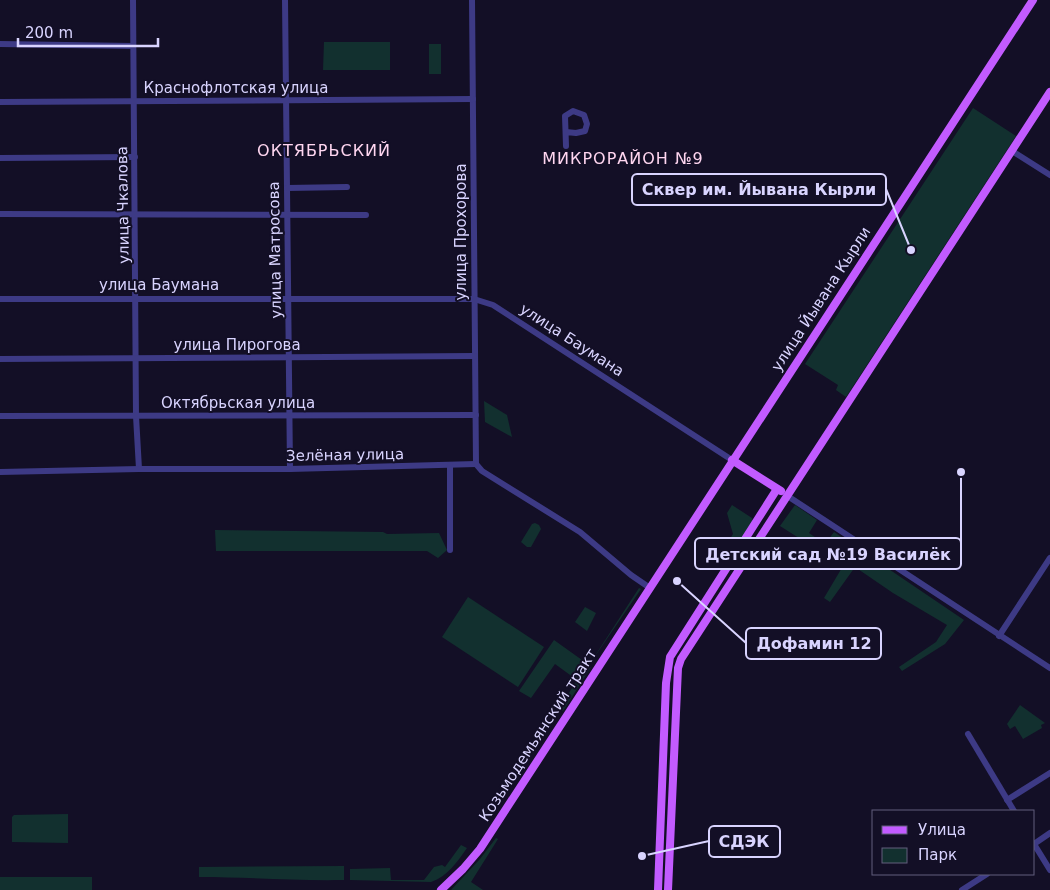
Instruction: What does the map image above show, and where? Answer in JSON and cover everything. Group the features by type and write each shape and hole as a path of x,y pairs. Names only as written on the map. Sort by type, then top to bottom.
{"main road":[{"name":"улица Йывана Кырли","path":"650,588 1033,0"},
{"path":"668,890 677,684 678,668 681,659 1050,92"},
{"name":"улица Баумана","path":"732,460 786,495"},
{"path":"658,890 666,683 667,667 671,653 777,489"},
{"path":"728,566 737,572"},
{"name":"Козьмодемьянский тракт","path":"441,890 480,850 650,588"},
{"path":"666,683 677,684"},
{"path":"662,785 672,786"},
{"path":"661,813 671,814"}],"street":[{"name":"улица Чкалова","path":"133,0 136,416 139,469"},
{"name":"улица Матросова","path":"285,0 290,469"},
{"name":"улица Прохорова","path":"472,0 476,464"},
{"path":"0,44 133,46"},
{"name":"Краснофлотская улица","path":"0,102 473,100"},
{"path":"566,132 566,146"},
{"path":"1012,151 1050,175"},
{"path":"0,158 134,157"},
{"path":"287,188 347,187"},
{"path":"0,214 366,215"},
{"name":"улица Баумана","path":"0,299 474,299 493,305 732,460"},
{"name":"улица Пирогова","path":"0,359 475,356"},
{"name":"Октябрьская улица","path":"0,416 476,415"},
{"path":"476,464 482,471 580,532 631,575 650,588"},
{"name":"Зелёная улица","path":"0,472 139,469 290,469 476,464"},
{"path":"450,465 450,550"},
{"name":"улица Баумана","path":"786,495 1050,668"},
{"path":"999,636 1050,558"},
{"path":"968,734 1013,810"},
{"path":"1007,800 1050,773"},
{"path":"1035,843 1050,834"},
{"path":"1035,846 1050,870"},
{"path":"962,890 984,875"}],"green space":[{"path":"324,42 390,42 390,70 323,70"},
{"path":"429,44 441,44 441,74 429,74"},
{"path":"973,108 1016,136 846,397 836,390 838,385 805,364"},
{"path":"484,401 507,415 512,437 485,422"},
{"path":"732,505 752,518 753,522 727,563 723,565 720,563 721,555 714,552 715,547 726,545 733,534 727,513"},
{"path":"795,505 817,520 809,533 825,544 834,532 964,620 945,644 902,671 899,667 936,642 947,625 893,593 855,567 830,602 824,598 843,566 780,526"},
{"path":"535,523 541,529 531,547 527,547 521,542 532,524"},
{"path":"215,530 383,532 387,534 439,533 447,550 438,558 427,551 216,551"},
{"path":"639,588 641,589 589,665"},
{"path":"468,597 544,647 518,687 442,637"},
{"path":"585,607 596,613 587,631 575,622"},
{"path":"554,640 591,667 563,711 559,709 577,680 555,664 531,698 519,691"},
{"path":"1020,705 1045,723 1041,725 1042,728 1023,739 1015,726 1010,729 1007,724"},
{"path":"68,814 68,843 12,842 12,817 14,815"},
{"path":"496,838 498,839 471,882 483,890 451,890 480,859"},
{"path":"461,845 467,848 456,863 442,876 431,882 350,880 350,869 390,868 391,880 424,880 434,867 442,865 445,867"},
{"path":"344,866 344,880 199,877 199,867"},
{"path":"0,877 92,877 92,890 0,890"}],"place":[{"name":"Сквер им. Йывана Кырли","path":"911,250"},
{"name":"Детский сад №19 Василёк","path":"961,472"},
{"name":"Дофамин 12","path":"677,581"},
{"name":"СДЭК","path":"642,856"}],"district":[{"name":"ОКТЯБРЬСКИЙ","path":"324,150"},
{"name":"МИКРОРАЙОН №9","path":"623,158"}]}
